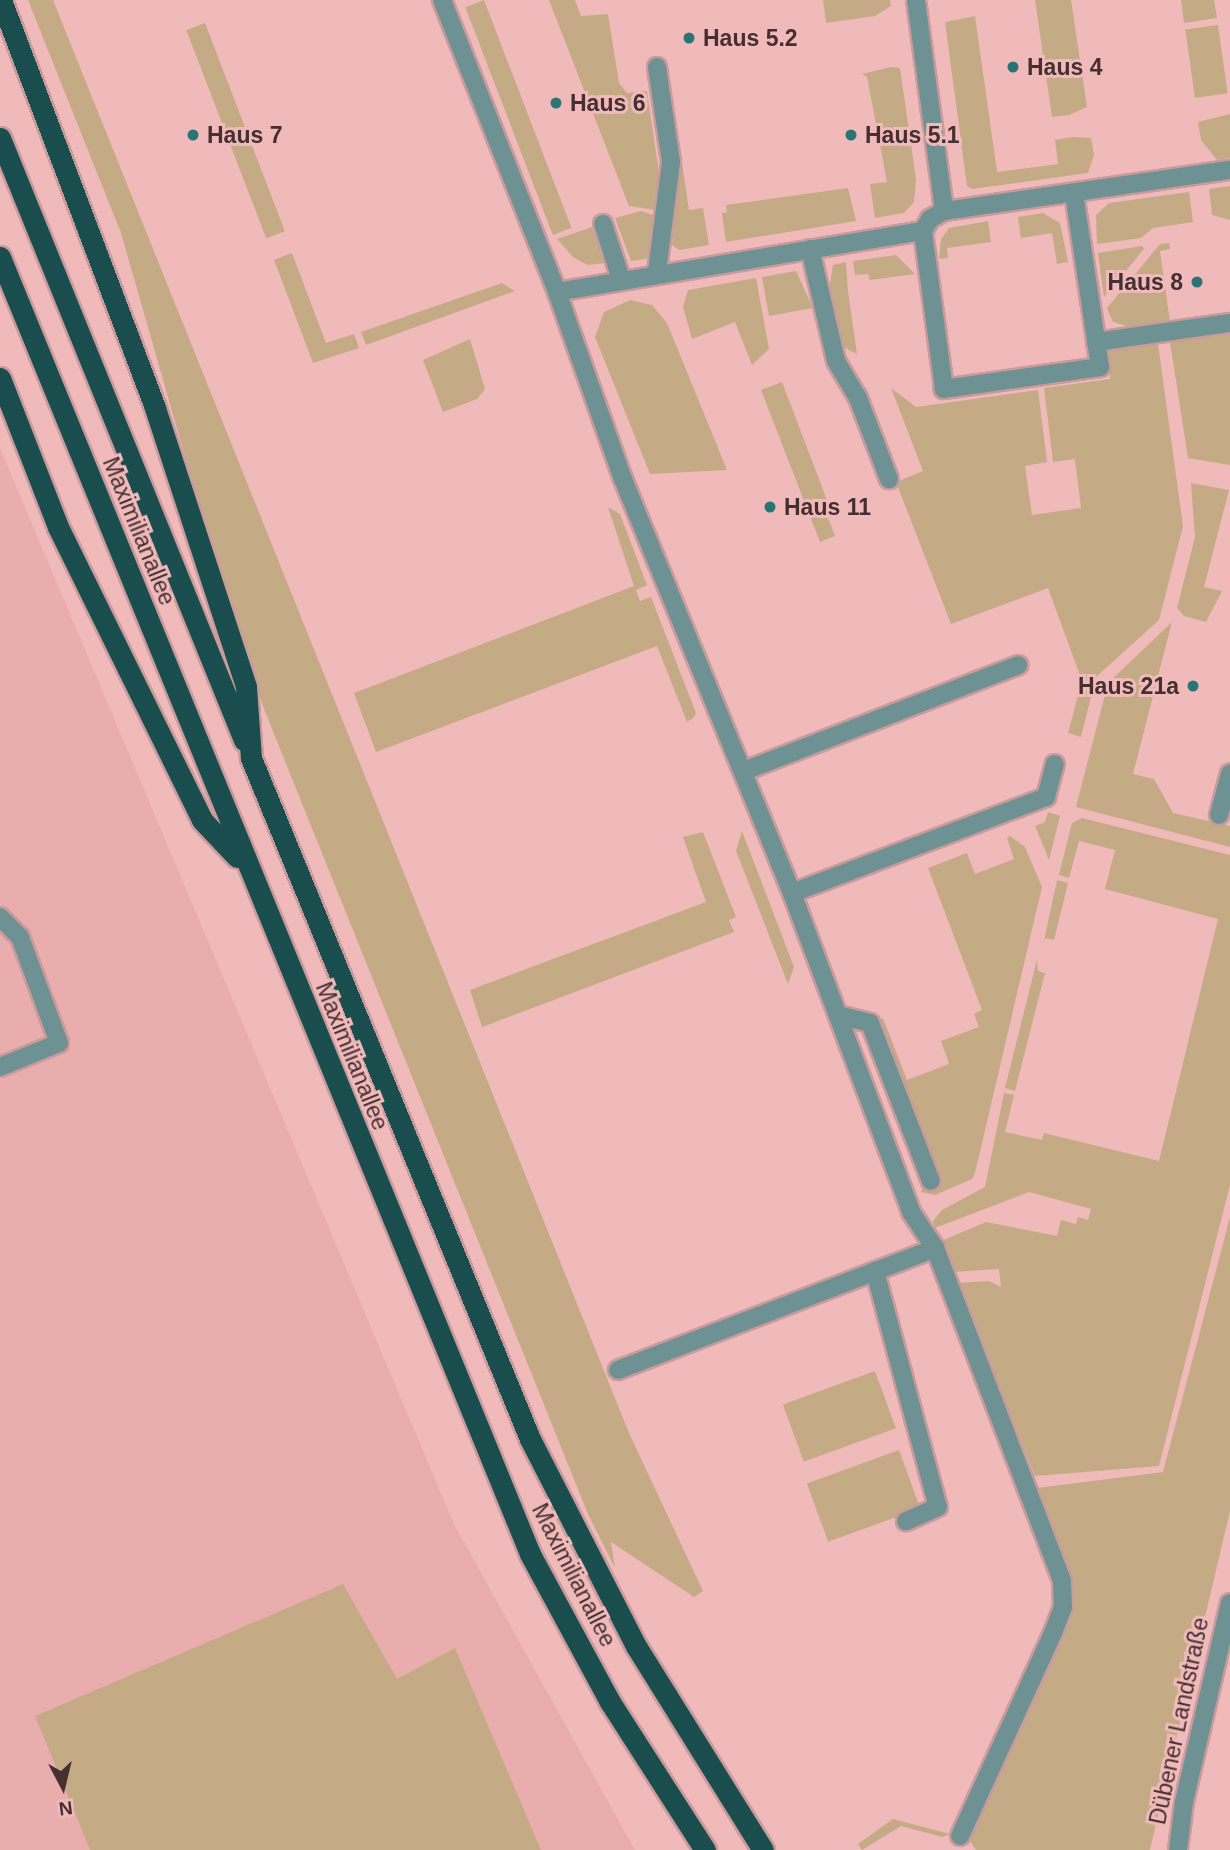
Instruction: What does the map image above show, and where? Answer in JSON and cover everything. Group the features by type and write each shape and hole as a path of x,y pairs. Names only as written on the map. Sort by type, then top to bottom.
{"highway":[{"path":"6,6 122,313 233,647 246,687 251,758"},
{"name":"Maximilianallee","path":"0,138 530,1439 636,1646 763,1850"},
{"name":"Maximilianallee","path":"0,257 246,866 530,1554 610,1702 705,1850"},
{"path":"0,378 58,527 202,820 246,866"}],"street":[{"path":"442,0 557,292 623,479 792,893 911,1212 935,1248 1062,1580 1063,1607 1053,1633 960,1836"},
{"path":"916,0 944,211"},
{"path":"657,67 671,162 657,272"},
{"path":"1074,193 1100,367 944,389 923,231 930,219 944,211 1230,170"},
{"path":"603,224 621,279"},
{"path":"557,292 657,272 923,231"},
{"path":"810,249 836,361 858,398 889,479"},
{"path":"1097,342 1230,323"},
{"path":"744,771 1018,665"},
{"path":"792,893 1046,797 1055,764"},
{"path":"1219,815 1230,773"},
{"path":"0,917 20,937 59,1043 0,1067"},
{"path":"838,1015 870,1023 931,1181"},
{"path":"618,1370 935,1248"},
{"path":"875,1271 938,1507 906,1521"},
{"name":"Dübener Landstraße","path":"1178,1850 1184,1802 1229,1613"}],"shaded area":[{"path":"28,0 53,0 629,1433 703,1591 694,1597 611,1542 615,1568 588,1514 264,709 226,600 121,233"},
{"path":"484,0 571,228 553,235 465,7"},
{"path":"549,0 575,0 581,16 608,14 619,83 627,93 647,91 660,179 656,210 629,206"},
{"path":"823,0 890,0 891,6 875,16 826,23"},
{"path":"1035,0 1071,0 1087,107 1069,115 1052,117"},
{"path":"1181,0 1214,0 1217,18 1184,23"},
{"path":"975,16 997,172 1058,164 1055,140 1073,137 1091,138 1094,155 1088,173 972,189 967,186 945,22"},
{"path":"205,23 285,231 266,238 186,30"},
{"path":"1218,25 1228,93 1195,98 1185,30"},
{"path":"891,67 900,68 916,179 914,202 904,213 875,218 870,184 887,182 867,77 862,74"},
{"path":"1230,114 1230,158 1217,160 1201,140 1198,122"},
{"path":"681,156 689,210 703,208 709,245 679,250 672,245"},
{"path":"1230,186 1230,220 1212,215 1209,189"},
{"path":"848,188 856,221 726,242 722,213 727,212 726,205"},
{"path":"1189,192 1193,222 1153,228 1141,238 1097,244 1096,215 1109,203"},
{"path":"641,211 656,216 652,249 646,259 631,261 615,218"},
{"path":"1043,213 1060,223 1068,262 1057,264 1052,233 1021,238 1018,217"},
{"path":"988,221 991,242 947,248 948,258 939,259 941,239 949,228"},
{"path":"592,227 605,263 588,265 574,258 557,239"},
{"path":"1169,243 1170,249 1160,251 1170,322 1130,327 1113,322 1107,308 1160,244"},
{"path":"1142,246 1144,249 1104,297 1098,253"},
{"path":"292,253 326,343 354,334 359,348 313,363 274,260"},
{"path":"896,255 915,274 870,280 868,274 855,275 853,261"},
{"path":"846,262 857,354 839,345 829,289 833,265"},
{"path":"796,271 813,308 769,316 762,277"},
{"path":"756,278 769,349 752,365 735,322 692,339 683,307 688,290"},
{"path":"502,283 515,291 366,345 361,332"},
{"path":"630,300 652,305 667,323 727,470 650,474 595,337 604,312"},
{"path":"1230,334 1230,465 1188,458 1170,342"},
{"path":"470,339 485,389 477,399 443,412 423,360"},
{"path":"1158,344 1183,526 1159,620 1096,677 1081,737 1068,733 1082,681 1048,588 951,624 896,482 923,471 891,388 916,407 1038,390 1047,462 1025,466 1032,515 1081,508 1075,459 1053,462 1044,388 1110,379 1108,350"},
{"path":"782,382 827,500 822,502 835,536 820,542 761,390"},
{"path":"0,448 454,1524 635,1850 0,1850"},
{"path":"1191,483 1229,490 1204,587 1222,591 1206,622 1184,616 1177,608 1195,537"},
{"path":"608,507 620,514 647,585 636,590 640,601 651,597 696,713 693,718 687,722 657,646 376,752 354,693 634,586"},
{"path":"1172,622 1133,774 1154,779 1173,813 1230,826 1230,847 1076,807 1108,683"},
{"path":"1048,812 1060,816 1049,860 1035,826 1045,822"},
{"path":"1082,818 1230,855 1230,1185 1159,1466 1035,1476 958,1283 989,1281 1001,1287 999,1269 953,1272 941,1241 986,1222 1057,1236 1061,1220 1076,1224 1078,1217 1088,1220 1091,1209 1029,1192 935,1228 933,1221 942,1210 985,1187 1004,1093 1014,1095 1005,1132 1042,1140 1044,1133 1159,1161 1218,919 1105,889 1115,850 1079,841 1069,878 1059,875 1072,823"},
{"path":"742,831 794,967 788,984 736,851"},
{"path":"703,832 736,917 729,920 734,932 482,1027 470,990 706,902 683,837"},
{"path":"1010,836 1025,847 1042,887 975,1173 972,1179 935,1195 921,1192 924,1185 880,1020 883,1018 907,1080 949,1064 941,1041 979,1027 974,1014 982,1010 928,868 967,853 975,874 1014,859 1007,838"},
{"path":"1057,880 1068,883 1054,940 1045,938 1043,945"},
{"path":"1037,960 1038,971 1045,973 1015,1091 1005,1088"},
{"path":"1230,1217 1230,1511 1150,1850 976,1850 968,1838 1072,1607 1069,1577 1037,1488 1163,1472"},
{"path":"875,1371 896,1428 804,1462 783,1405"},
{"path":"899,1450 920,1508 828,1542 807,1484"},
{"path":"343,1584 397,1679 455,1648 541,1850 90,1850 35,1716"},
{"path":"893,1819 950,1834 943,1837 901,1826 862,1850 858,1844"}],"place":[{"name":"Haus 5.2","path":"689,38"},
{"name":"Haus 4","path":"1013,67"},
{"name":"Haus 6","path":"556,103"},
{"name":"Haus 7","path":"193,135"},
{"name":"Haus 5.1","path":"851,135"},
{"name":"Haus 8","path":"1197,282"},
{"name":"Haus 11","path":"770,507"},
{"name":"Haus 21a","path":"1193,686"}]}
